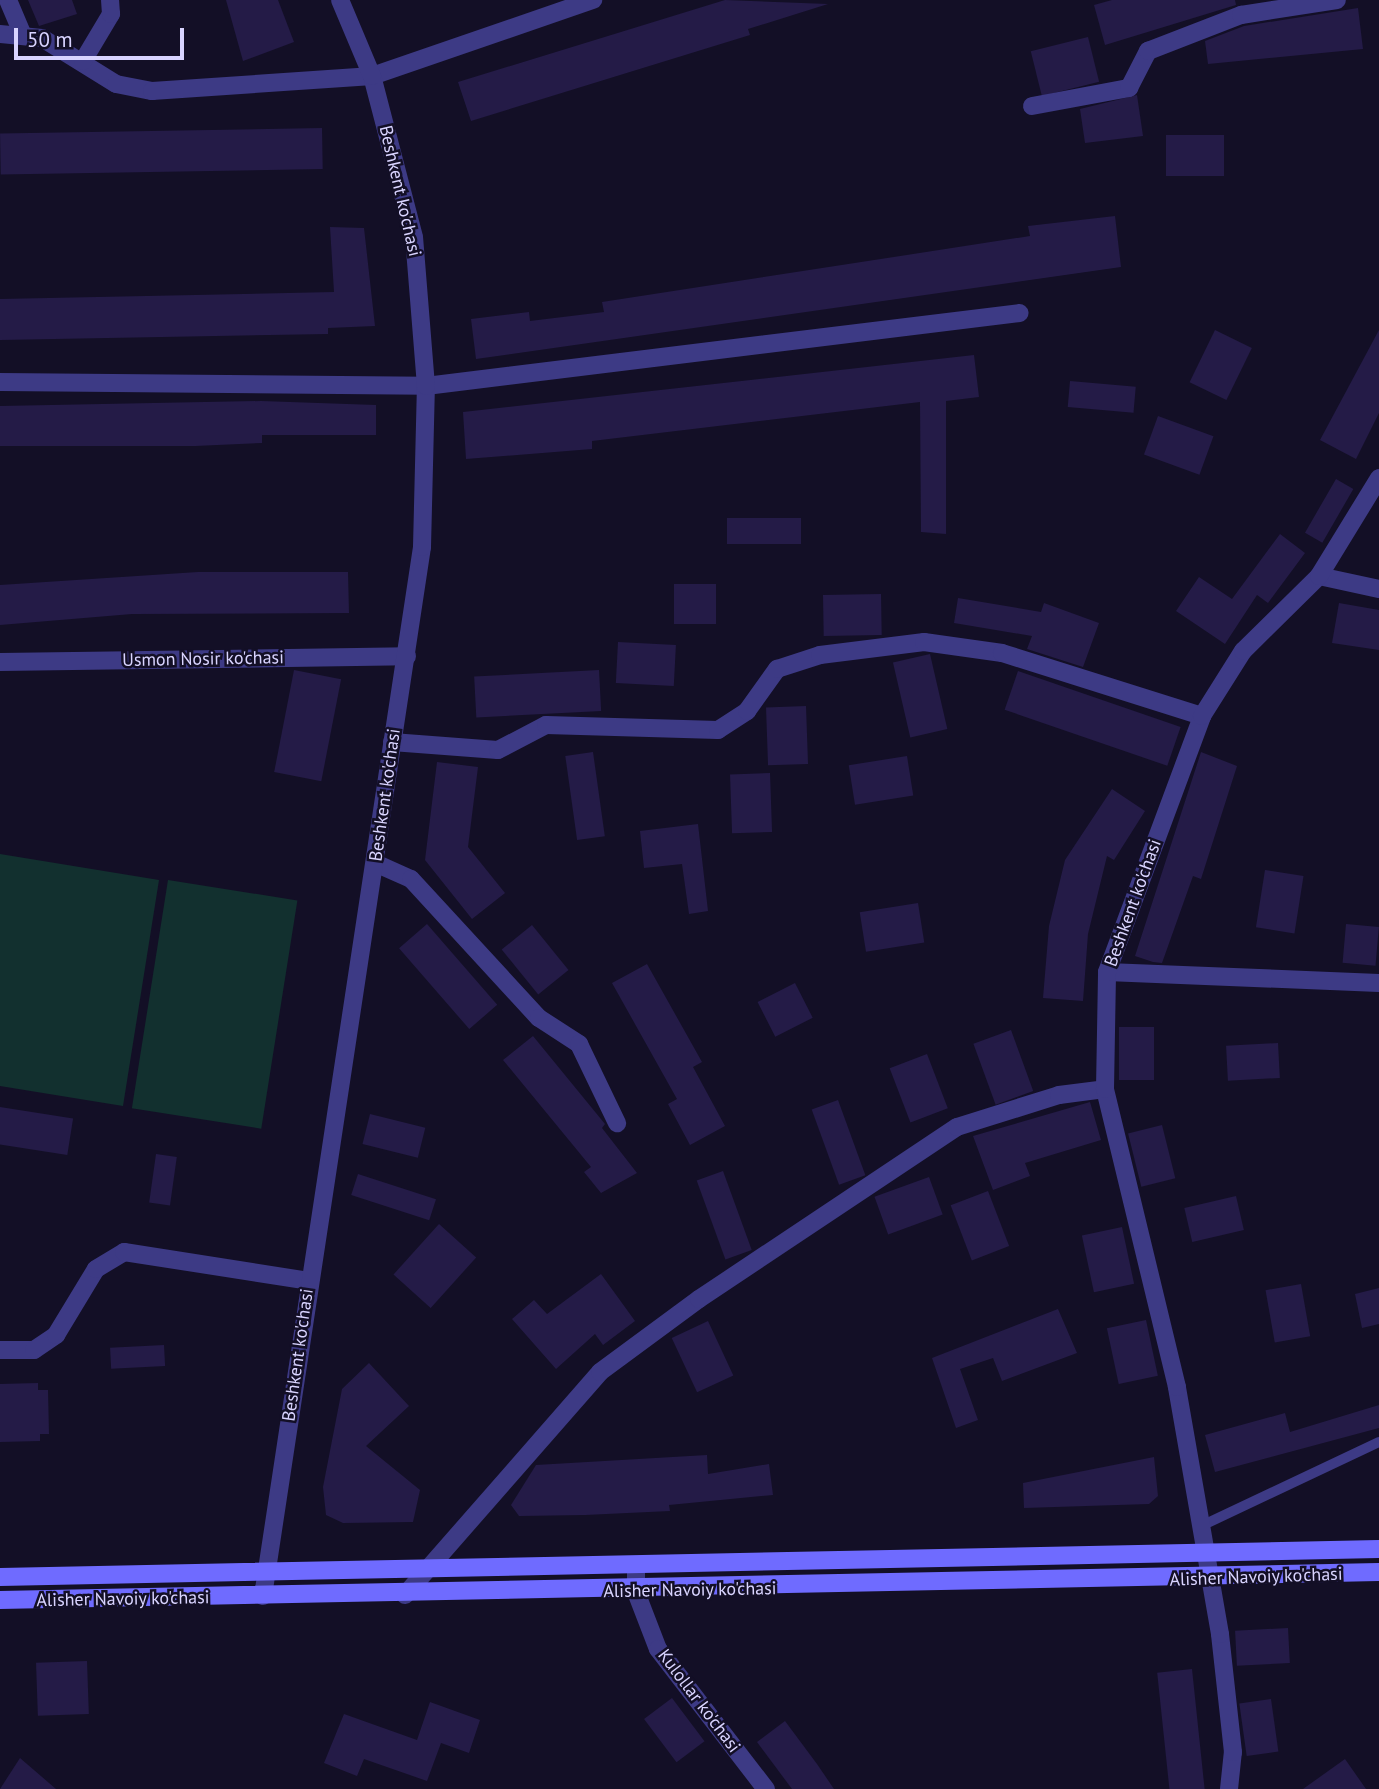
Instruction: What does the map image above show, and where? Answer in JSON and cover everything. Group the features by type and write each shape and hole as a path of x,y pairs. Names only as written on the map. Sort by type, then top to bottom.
{"main road":[{"name":"Alisher Navoiy ko'chasi","path":"0,1577 1203,1556 1379,1549"},
{"name":"Alisher Navoiy ko'chasi","path":"0,1600 636,1592 1208,1579 1379,1572"}],"street":[{"path":"8,0 23,36"},
{"path":"83,61 111,14 110,0"},
{"name":"Beshkent ko'chasi","path":"263,1596 422,547 426,386 414,237 372,76 340,0"},
{"path":"0,34 42,38 83,61 116,84 152,91 372,76 593,0"},
{"path":"1032,106 1129,88 1148,51 1241,15 1337,0"},
{"path":"0,382 426,386 1020,313"},
{"name":"Beshkent ko'chasi","path":"1208,1579 1177,1387 1105,1089 1107,972 1202,716 1243,651 1319,576 1379,478"},
{"path":"1319,576 1379,589"},
{"path":"392,743 498,750 545,725 719,730 747,711 777,669 820,654 924,642 1002,653 1202,716"},
{"name":"Usmon Nosir ko'chasi","path":"0,662 407,656"},
{"path":"374,863 411,879 540,1018 579,1044 617,1124"},
{"path":"1107,972 1379,983"},
{"path":"405,1595 424,1570 600,1372 699,1299 957,1127 1059,1095 1105,1089"},
{"path":"0,1350 34,1350 56,1335 96,1269 124,1252 309,1281"},
{"name":"Kulollar ko'chasi","path":"636,1567 636,1592 658,1649 766,1789"},
{"path":"1208,1579 1233,1752 1229,1789"}],"lane":[{"path":"1199,1527 1379,1442"}],"green space":[{"path":"0,854 159,880 123,1106 0,1086"},
{"path":"168,880 297,900 261,1129 132,1108"}],"building":[{"path":"28,0 72,0 77,14 39,26"},
{"path":"226,0 278,0 294,42 243,61"},
{"path":"725,0 828,4 748,29 750,35 471,121 458,82"},
{"path":"1112,0 1235,0 1236,5 1105,45 1094,5"},
{"path":"1358,8 1363,49 1208,64 1205,41 1244,26"},
{"path":"1088,37 1099,82 1042,96 1031,51"},
{"path":"1137,95 1143,136 1085,143 1080,109"},
{"path":"322,128 323,169 1,175 0,134"},
{"path":"1166,135 1224,135 1224,176 1166,176"},
{"path":"1115,216 1121,267 476,359 471,319 529,312 530,321 604,312 602,302 1030,236 1028,226"},
{"path":"330,227 364,228 375,326 328,328 328,334 0,340 0,299 334,292"},
{"path":"1215,330 1252,348 1226,400 1190,382"},
{"path":"1379,330 1379,413 1356,459 1320,440"},
{"path":"974,355 979,397 946,401 946,534 921,532 920,402 592,441 592,449 466,459 463,412"},
{"path":"1070,381 1136,387 1133,413 1068,407"},
{"path":"261,401 376,405 376,435 262,435 262,443 195,446 0,446 0,406"},
{"path":"1158,416 1213,436 1199,475 1144,455"},
{"path":"1336,479 1353,489 1322,543 1305,533"},
{"path":"727,518 801,518 801,544 727,544"},
{"path":"1280,534 1305,553 1268,603 1257,595 1225,644 1176,611 1199,577 1232,599"},
{"path":"198,572 348,572 349,613 132,614 0,625 0,585"},
{"path":"674,584 716,584 716,624 674,624"},
{"path":"881,594 882,635 824,636 823,595"},
{"path":"958,598 1041,612 1044,603 1099,623 1083,667 1027,649 1032,636 954,623"},
{"path":"1339,603 1379,610 1379,650 1332,643"},
{"path":"618,642 676,645 674,686 616,683"},
{"path":"930,654 947,729 910,738 893,663"},
{"path":"294,670 341,679 321,781 274,772"},
{"path":"599,670 601,711 476,717 474,677"},
{"path":"1018,671 1181,727 1167,766 1005,710"},
{"path":"806,706 808,764 768,765 766,707"},
{"path":"593,752 605,836 577,840 565,756"},
{"path":"1201,752 1237,766 1201,879 1193,876 1162,963 1153,962 1135,956"},
{"path":"907,756 913,796 855,805 849,765"},
{"path":"437,762 478,767 468,847 505,893 472,919 425,860"},
{"path":"770,773 772,832 732,833 730,774"},
{"path":"1112,789 1145,811 1114,860 1107,856 1088,934 1083,1001 1043,998 1049,926 1065,860"},
{"path":"698,824 708,911 689,914 682,864 644,868 640,831"},
{"path":"1265,870 1304,876 1294,933 1256,927"},
{"path":"918,903 924,943 866,952 860,912"},
{"path":"427,924 497,1005 469,1029 399,948"},
{"path":"1346,924 1379,927 1375,966 1343,963"},
{"path":"532,925 569,970 538,995 502,950"},
{"path":"647,964 702,1062 693,1067 725,1126 690,1145 668,1104 677,1099 612,983"},
{"path":"795,983 813,1018 775,1037 758,1002"},
{"path":"1119,1027 1154,1027 1154,1080 1119,1080"},
{"path":"1011,1030 1033,1091 996,1105 973,1044"},
{"path":"533,1036 605,1124 602,1128 637,1173 601,1193 584,1172 591,1167 503,1060"},
{"path":"1278,1043 1280,1078 1228,1081 1226,1046"},
{"path":"927,1054 948,1108 910,1122 890,1068"},
{"path":"838,1100 865,1175 839,1185 812,1110"},
{"path":"1090,1102 1101,1140 1025,1163 1030,1176 993,1190 973,1136"},
{"path":"0,1107 73,1119 67,1155 0,1144"},
{"path":"370,1114 425,1128 418,1158 363,1144"},
{"path":"1162,1125 1175,1178 1141,1187 1128,1133"},
{"path":"156,1154 177,1157 170,1205 149,1203"},
{"path":"723,1171 752,1250 725,1260 697,1181"},
{"path":"358,1174 436,1199 429,1220 351,1195"},
{"path":"929,1177 943,1215 888,1234 874,1197"},
{"path":"988,1191 1009,1246 972,1260 951,1205"},
{"path":"1236,1196 1244,1230 1192,1242 1184,1208"},
{"path":"439,1224 476,1257 431,1308 393,1275"},
{"path":"1122,1227 1134,1284 1094,1292 1082,1236"},
{"path":"601,1274 635,1321 603,1345 595,1334 556,1369 512,1319 534,1300 547,1314"},
{"path":"1301,1284 1310,1336 1275,1342 1266,1290"},
{"path":"1379,1288 1379,1324 1362,1328 1355,1294"},
{"path":"1058,1309 1077,1353 1002,1381 993,1358 960,1369 978,1420 956,1428 932,1358"},
{"path":"1146,1320 1158,1376 1119,1384 1107,1328"},
{"path":"708,1321 733,1375 697,1392 672,1338"},
{"path":"164,1345 165,1366 111,1369 110,1348"},
{"path":"369,1363 409,1406 366,1446 420,1490 413,1522 343,1523 326,1515 323,1487 342,1389"},
{"path":"38,1383 38,1390 48,1390 49,1434 40,1434 40,1441 0,1442 0,1384"},
{"path":"1379,1405 1379,1428 1215,1472 1205,1435 1285,1413 1290,1432"},
{"path":"707,1455 708,1474 769,1464 773,1495 669,1505 670,1511 585,1515 519,1516 511,1505 536,1465"},
{"path":"1154,1457 1158,1496 1149,1504 1024,1508 1023,1483"},
{"path":"1288,1628 1290,1663 1237,1666 1235,1631"},
{"path":"87,1661 89,1714 38,1716 36,1663"},
{"path":"1192,1669 1205,1789 1169,1789 1157,1673"},
{"path":"672,1698 704,1741 677,1762 644,1719"},
{"path":"1271,1699 1278,1751 1247,1756 1239,1703"},
{"path":"430,1702 480,1720 469,1753 441,1743 427,1781 364,1759 357,1776 324,1763 344,1714 417,1740"},
{"path":"785,1721 834,1789 792,1789 757,1742"},
{"path":"20,1758 56,1789 0,1789"},
{"path":"1345,1759 1366,1789 1303,1789"}]}
